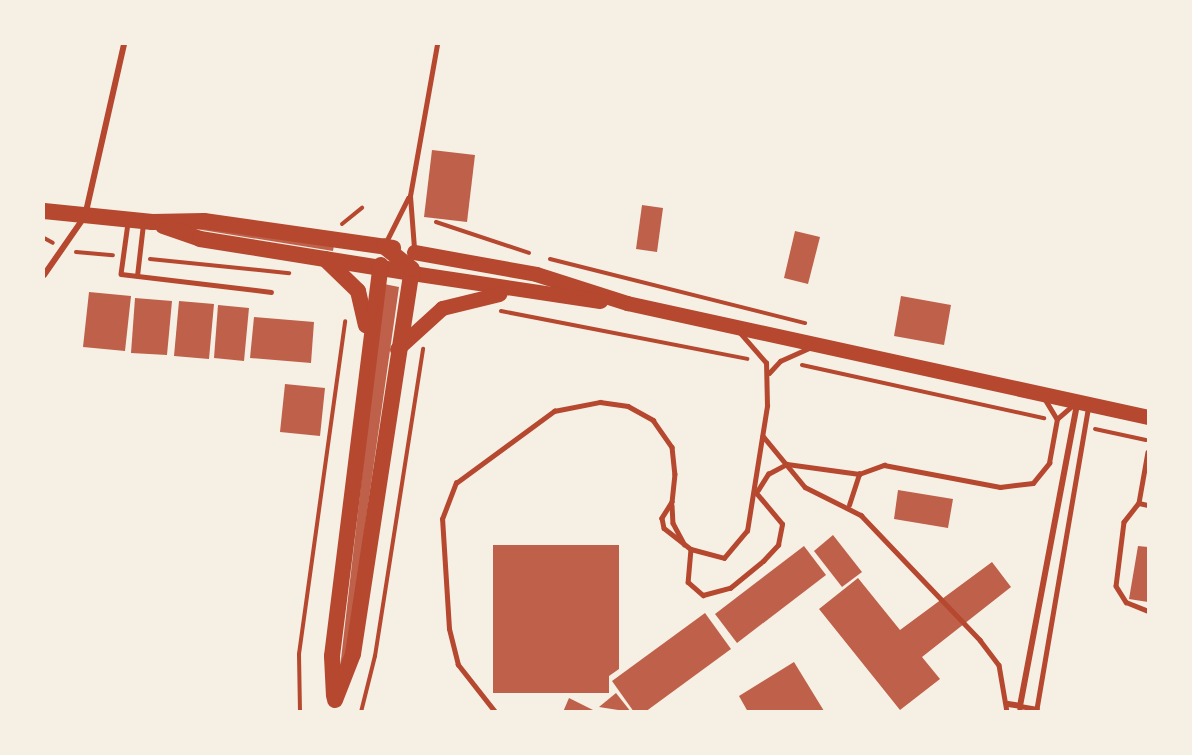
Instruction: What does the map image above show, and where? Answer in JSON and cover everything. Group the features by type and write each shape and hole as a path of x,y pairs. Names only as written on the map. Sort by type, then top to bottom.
{"highway":[{"path":"44,211 141,221 204,220 402,251 412,273 397,349 353,654 334,706"},
{"path":"141,221 200,239 381,265 412,273"},
{"path":"319,256 358,291 367,350"},
{"path":"334,706 332,656 367,350 381,265"}],"main road":[{"path":"381,265 402,251 536,274 627,303 1149,417"},
{"path":"412,273 535,295 627,303"},
{"path":"397,349 454,302 535,295"}],"street":[{"path":"44,274 85,216 124,44"},
{"path":"1008,704 1020,709 1073,421 1082,403"}],"lane":[{"path":"402,251 437,44"},
{"path":"402,251 410,196"},
{"path":"141,221 124,256 121,274 271,292"},
{"path":"137,276 141,221"},
{"path":"672,502 662,518 664,528 689,548 718,559 736,549 747,531 756,493 769,373 763,358 733,326"},
{"path":"769,373 788,357 818,345"},
{"path":"1037,394 1057,419"},
{"path":"495,711 458,665 450,629 442,519 456,483 542,418 600,402 641,412 665,432 675,460 673,523 689,548 686,562 688,582 703,595 729,588 763,561 778,545 782,524 756,493"},
{"path":"756,493 768,474 787,464 832,466 859,474 884,465 1018,488 1033,483 1049,463 1057,419 1082,403 1085,422 1036,710 1020,709"},
{"path":"763,436 805,487 849,505 980,640 999,665 1008,704 1007,711"},
{"path":"1149,452 1139,503 1124,522 1116,586 1125,602 1149,611"},
{"path":"849,505 859,474"},
{"path":"1139,503 1149,506"}],"path":[{"path":"342,224 362,208"},
{"path":"436,222 484,242 812,325"},
{"path":"67,251 124,256"},
{"path":"139,258 302,275"},
{"path":"300,711 299,654 346,316"},
{"path":"361,711 375,656 419,363 428,340"}],"building":[{"path":"432,150 475,155 467,222 424,217"},
{"path":"642,205 663,208 657,252 636,249"},
{"path":"203,227 334,245 333,251 196,229"},
{"path":"795,231 820,237 808,284 784,278"},
{"path":"384,284 399,287 347,653 340,668"},
{"path":"89,292 131,296 125,351 83,347"},
{"path":"901,296 951,305 944,345 894,336"},
{"path":"135,298 172,301 167,355 131,353"},
{"path":"179,301 214,304 209,359 174,356"},
{"path":"218,305 249,308 244,361 214,358"},
{"path":"254,317 314,322 311,363 250,358"},
{"path":"285,384 325,388 320,436 280,432"},
{"path":"898,490 953,499 948,528 894,519"},
{"path":"833,535 862,572 842,587 814,551"},
{"path":"493,545 619,545 619,669 609,676 609,693 493,693"},
{"path":"804,546 826,575 737,643 715,614"},
{"path":"1138,546 1148,547 1148,602 1129,599"},
{"path":"992,562 1011,587 922,657 940,679 900,710 819,609 858,578 900,630"},
{"path":"705,613 731,649 645,712 634,712 612,681"},
{"path":"794,662 824,711 748,712 739,696"},
{"path":"616,693 631,712 599,707"},
{"path":"569,698 597,712 563,712"}]}
